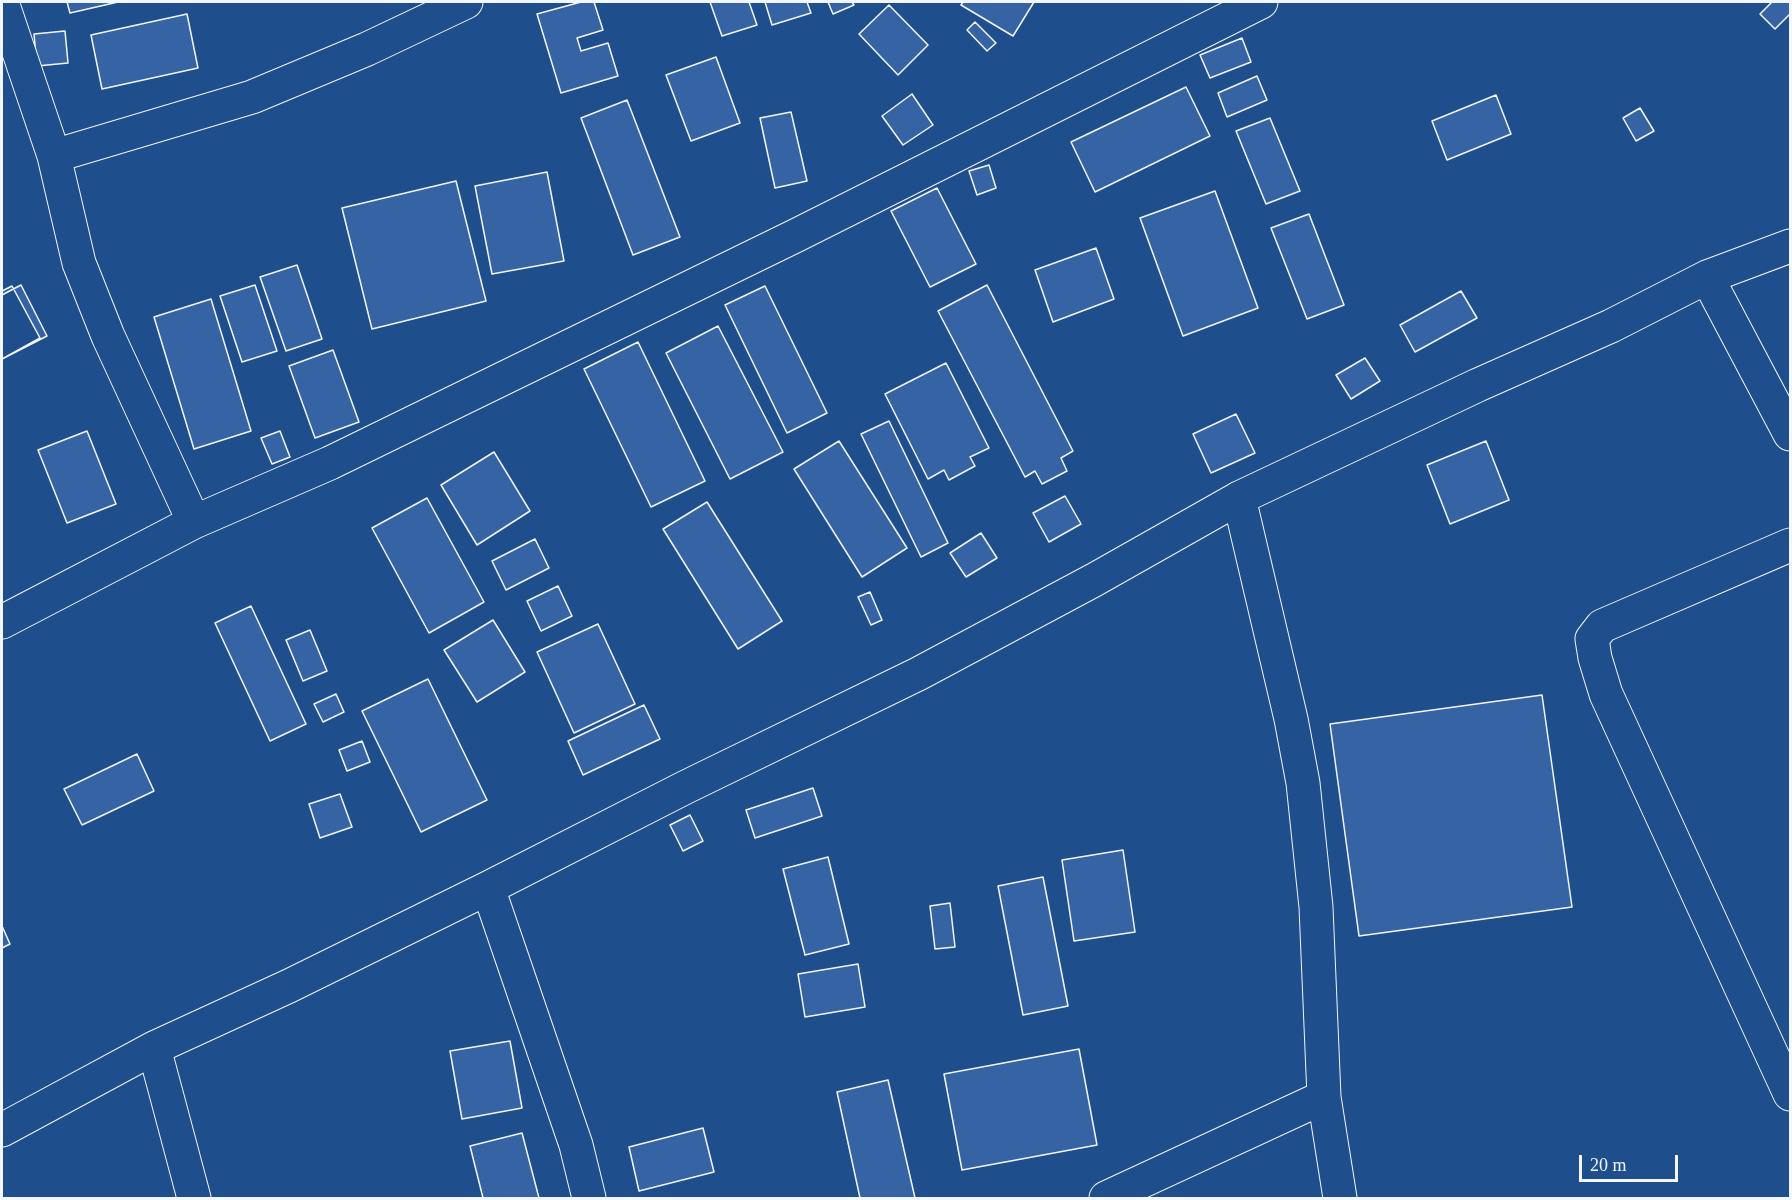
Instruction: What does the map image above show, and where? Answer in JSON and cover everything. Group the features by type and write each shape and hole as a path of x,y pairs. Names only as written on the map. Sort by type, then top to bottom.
{"street":[{"path":"2,2 54,156 79,263 108,336 194,522"},
{"path":"54,156 252,98 367,49 466,2"},
{"path":"2,622 194,522 341,458 795,236 1261,2"},
{"path":"2,1130 154,1048 289,986 686,787 918,674 1094,580 1239,498 1478,385 1611,326 1707,277 1791,246"},
{"path":"1707,277 1791,434"},
{"path":"1239,498 1291,719 1303,783 1316,907 1324,1096 1340,1198"},
{"path":"1791,545 1602,626 1592,639 1606,694 1791,1094"},
{"path":"488,888 576,1145 589,1198"},
{"path":"154,1048 194,1198"},
{"path":"1106,1198 1324,1096"}],"building":[{"path":"67,2 118,2 70,13"},
{"path":"581,2 594,2 603,30 577,38 581,51 608,43 618,76 561,93 537,14"},
{"path":"710,2 749,2 757,25 722,36"},
{"path":"765,2 807,2 811,13 772,25"},
{"path":"828,2 852,2 854,5 833,14"},
{"path":"963,2 1034,2 1013,36 961,5"},
{"path":"1772,2 1790,2 1790,14 1775,29 1760,14"},
{"path":"889,5 928,45 898,75 859,34"},
{"path":"187,14 198,68 102,89 91,35"},
{"path":"975,22 996,43 987,51 967,30"},
{"path":"65,31 68,63 37,66 34,34"},
{"path":"1242,38 1251,62 1210,78 1200,55"},
{"path":"716,57 740,123 691,141 666,75"},
{"path":"1257,76 1267,100 1227,117 1218,93"},
{"path":"1186,87 1210,136 1095,192 1071,142"},
{"path":"912,94 933,125 903,145 882,116"},
{"path":"1496,95 1511,134 1447,160 1432,121"},
{"path":"627,100 680,237 633,255 581,118"},
{"path":"1640,108 1654,131 1636,141 1623,118"},
{"path":"791,112 807,181 775,188 760,118"},
{"path":"1270,118 1300,191 1266,204 1236,131"},
{"path":"989,165 996,188 977,195 969,171"},
{"path":"547,172 564,261 492,274 475,186"},
{"path":"456,181 486,301 372,329 342,208"},
{"path":"937,188 976,264 930,287 891,211"},
{"path":"1215,191 1258,308 1183,336 1140,218"},
{"path":"1309,214 1344,305 1307,319 1271,228"},
{"path":"1096,248 1114,299 1053,322 1035,270"},
{"path":"297,265 322,339 286,351 260,277"},
{"path":"21,285 47,336 2,359 2,295"},
{"path":"255,285 277,351 242,362 220,296"},
{"path":"987,285 1073,451 1061,458 1067,471 1042,484 1035,471 1025,477 938,311"},
{"path":"12,286 40,338 2,359 2,291"},
{"path":"765,286 827,413 787,433 725,305"},
{"path":"1461,291 1477,318 1415,352 1400,325"},
{"path":"211,299 251,431 194,449 154,317"},
{"path":"718,326 783,452 730,479 666,353"},
{"path":"638,342 705,481 651,507 584,369"},
{"path":"333,350 359,422 315,438 289,366"},
{"path":"1365,358 1380,381 1351,399 1336,375"},
{"path":"946,363 989,448 970,457 975,466 949,480 944,470 928,479 885,394"},
{"path":"1236,414 1255,453 1211,473 1193,434"},
{"path":"889,421 948,543 921,557 861,434"},
{"path":"87,431 116,504 67,523 38,450"},
{"path":"280,431 290,457 272,464 261,438"},
{"path":"839,441 907,548 862,577 794,469"},
{"path":"1486,441 1509,500 1450,524 1427,465"},
{"path":"494,452 530,511 477,545 441,485"},
{"path":"1065,496 1081,524 1049,542 1033,513"},
{"path":"427,498 484,602 429,633 372,528"},
{"path":"707,502 782,621 738,649 663,529"},
{"path":"981,533 997,558 966,577 950,553"},
{"path":"535,539 549,568 506,590 492,561"},
{"path":"558,586 572,616 541,631 527,601"},
{"path":"870,592 882,620 871,625 858,597"},
{"path":"251,606 306,724 270,741 215,623"},
{"path":"493,620 525,672 477,702 444,650"},
{"path":"598,624 635,704 574,733 537,652"},
{"path":"310,630 327,671 303,681 286,640"},
{"path":"428,679 487,800 421,832 362,711"},
{"path":"336,694 344,712 323,722 314,704"},
{"path":"1542,695 1572,907 1359,936 1330,724"},
{"path":"644,705 660,739 583,775 568,741"},
{"path":"362,741 370,762 347,771 339,750"},
{"path":"137,754 154,791 82,825 64,789"},
{"path":"813,788 822,816 755,838 746,810"},
{"path":"340,794 352,827 320,838 309,804"},
{"path":"690,815 703,841 683,851 670,825"},
{"path":"1123,850 1135,932 1074,941 1062,860"},
{"path":"828,857 849,944 805,955 783,869"},
{"path":"1043,877 1068,1006 1023,1015 998,886"},
{"path":"950,903 955,947 935,949 930,906"},
{"path":"2,926 10,944 2,948"},
{"path":"858,964 865,1007 805,1017 798,974"},
{"path":"510,1041 522,1108 462,1119 450,1051"},
{"path":"1079,1049 1097,1145 962,1170 944,1074"},
{"path":"888,1080 915,1198 860,1198 837,1092"},
{"path":"703,1128 714,1172 639,1191 629,1147"},
{"path":"522,1133 539,1198 483,1198 470,1146"}]}
